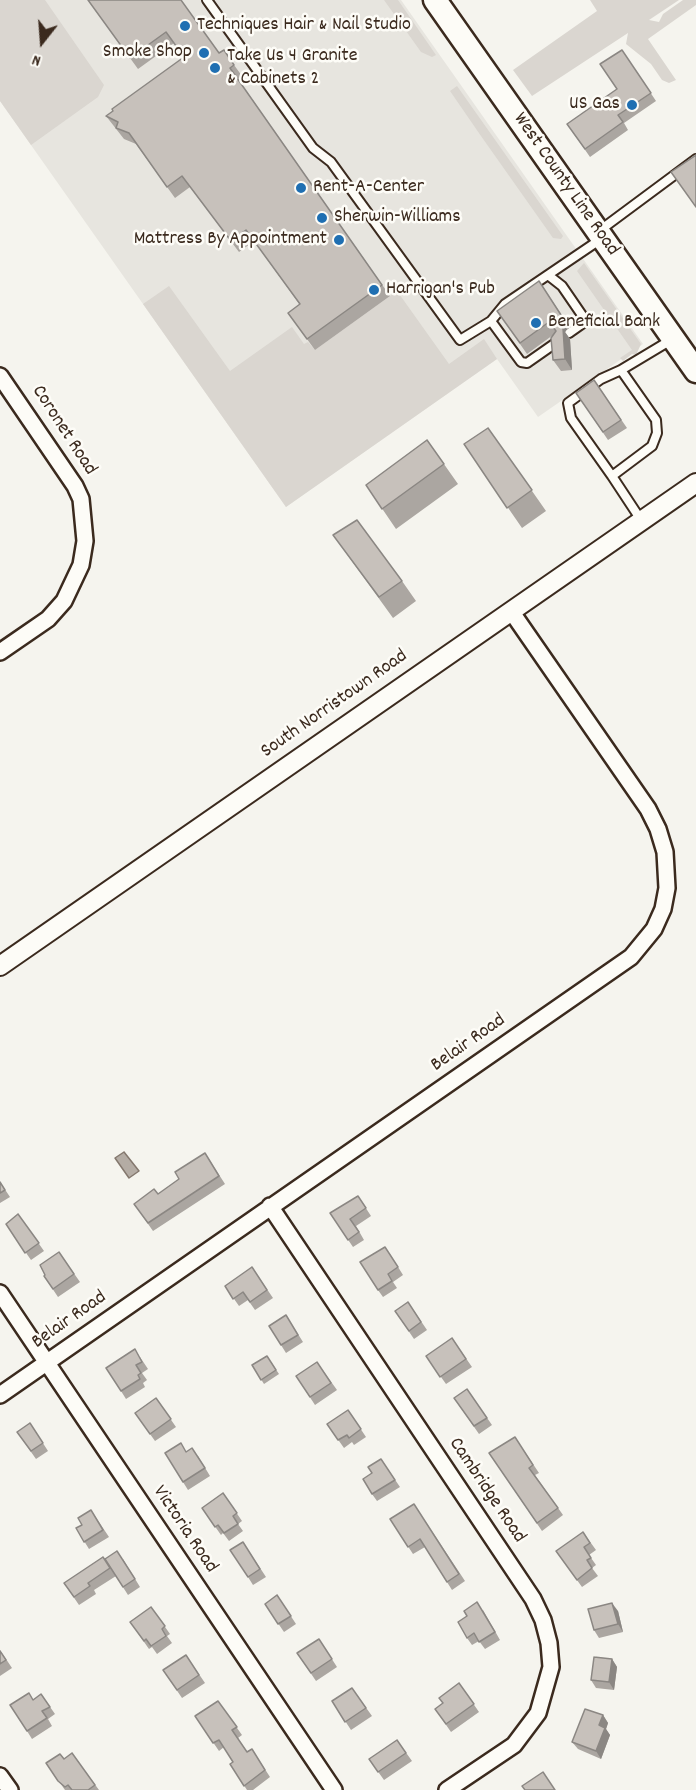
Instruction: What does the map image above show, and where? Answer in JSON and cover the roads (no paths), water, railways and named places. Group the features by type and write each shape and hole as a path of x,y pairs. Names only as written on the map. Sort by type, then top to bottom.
{"main road":[{"name":"West County Line Road","path":"435,0 696,371"}],"street":[{"name":"Coronet Road","path":"0,376 63,464 81,500 85,541 81,565 64,601 48,619 0,652"},
{"name":"South Norristown Road","path":"0,966 696,483"},
{"name":"Belair Road","path":"0,1395 632,957 654,929 663,909 667,869 658,828 648,809 511,611"},
{"name":"Cambridge Road","path":"270,1206 533,1599 543,1620 549,1643 551,1667 549,1683 538,1713 514,1745 447,1790"},
{"name":"Victoria Road","path":"0,1293 334,1790"},
{"path":"0,1776 10,1790"}],"lane":[{"path":"207,0 313,148 331,162 460,340 491,321 505,304 548,275 696,159"},
{"path":"548,275 562,286 586,321 569,333"},
{"path":"491,321 521,362 527,363 557,342"},
{"path":"641,521 571,418 568,403 601,379 621,370 673,338"},
{"path":"612,476 652,446 657,433 656,420 621,370"}],"place":[{"name":"Techniques Hair & Nail Studio","path":"185,26"},
{"name":"Smoke Shop","path":"204,53"},
{"name":"Take Us 4 Granite & Cabinets 2","path":"215,68"},
{"name":"US Gas","path":"632,105"},
{"name":"Rent-A-Center","path":"301,188"},
{"name":"Sherwin-Williams","path":"322,218"},
{"name":"Mattress By Appointment","path":"339,240"},
{"name":"Harrigan's Pub","path":"374,290"},
{"name":"Beneficial Bank","path":"536,323"}]}
